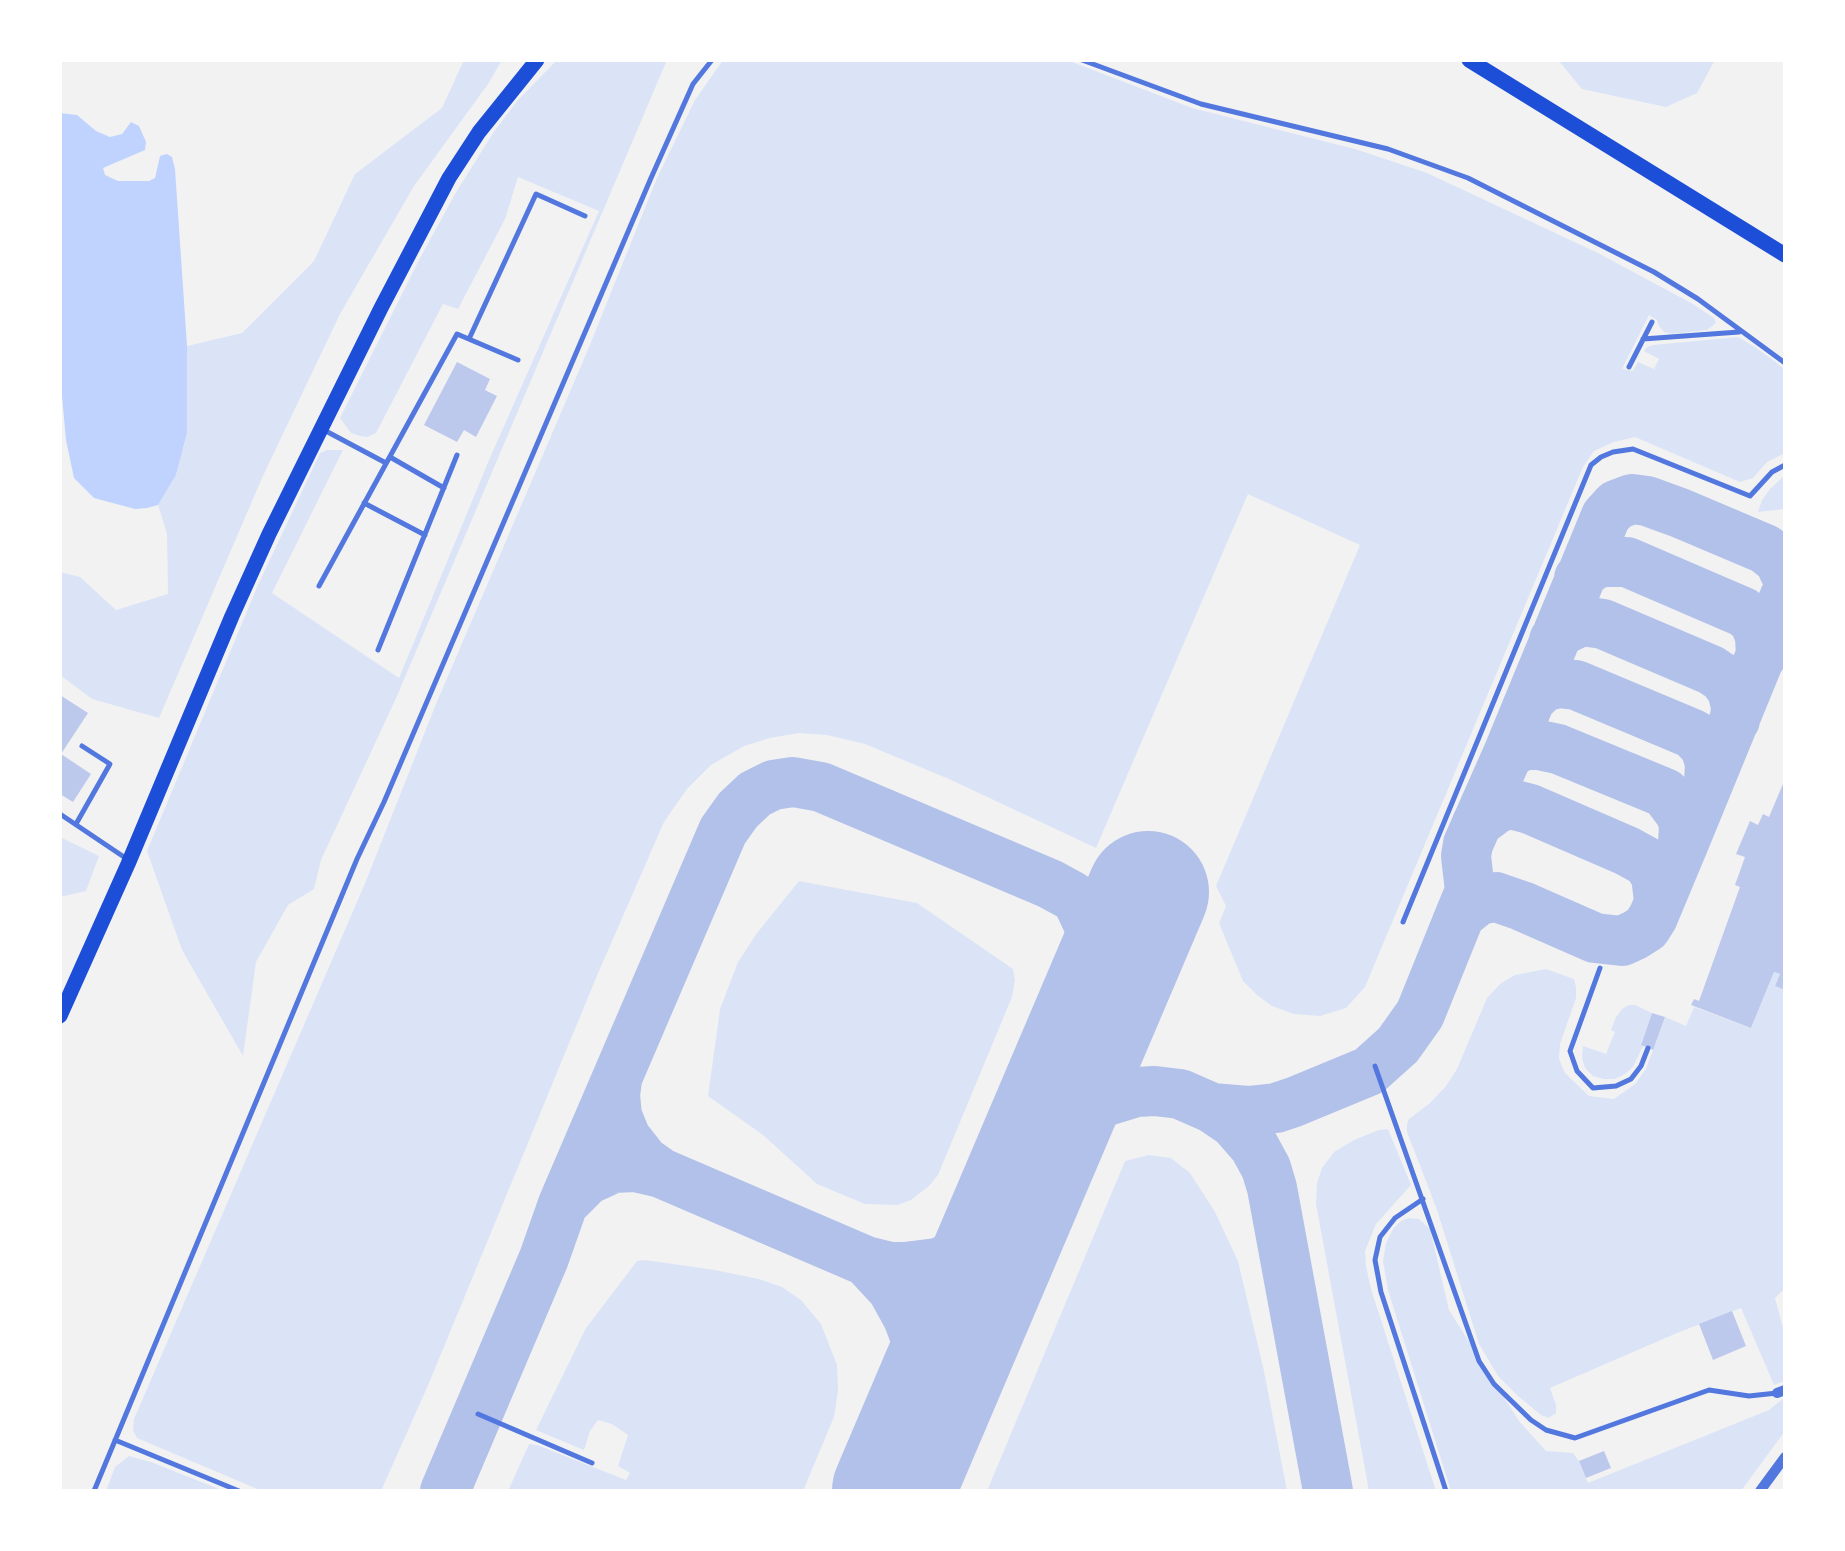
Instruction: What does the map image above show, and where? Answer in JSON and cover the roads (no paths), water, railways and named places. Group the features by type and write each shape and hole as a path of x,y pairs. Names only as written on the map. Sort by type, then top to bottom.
{"main road":[{"path":"60,1016 232,616 321,428 449,178 479,132 537,60"},
{"path":"1470,60 1785,255"}],"street":[{"path":"1760,1491 1785,1457"}],"lane":[{"path":"94,1491 357,859 643,196 694,84 712,60"},
{"path":"1082,60 1201,104 1388,149 1468,178 1654,272 1698,299 1785,364"},
{"path":"469,339 536,194 585,216"},
{"path":"1629,368 1652,322"},
{"path":"1643,339 1742,332"},
{"path":"319,586 458,334 518,360"},
{"path":"321,428 444,488"},
{"path":"1403,922 1591,466 1613,452 1633,448 1750,496 1772,472 1785,465"},
{"path":"378,650 458,454"},
{"path":"364,503 425,534"},
{"path":"76,824 110,764 82,746"},
{"path":"60,814 130,860"},
{"path":"1600,968 1570,1051 1577,1071 1594,1088 1616,1086 1631,1079 1648,1048"},
{"path":"1375,1066 1479,1361 1512,1403 1546,1430 1575,1438 1709,1390 1749,1396 1781,1391"},
{"path":"1423,1199 1395,1218 1380,1237 1375,1260 1381,1292 1446,1491"},
{"path":"478,1414 592,1463"},
{"path":"115,1440 239,1491"}],"water":[{"path":"60,113 77,115 110,137 122,134 131,122 139,126 145,150 103,168 105,175 118,181 149,181 155,178 160,156 167,154 175,169 187,346 187,433 176,475 158,505 147,508 135,509 94,498 74,478 60,374"}]}
